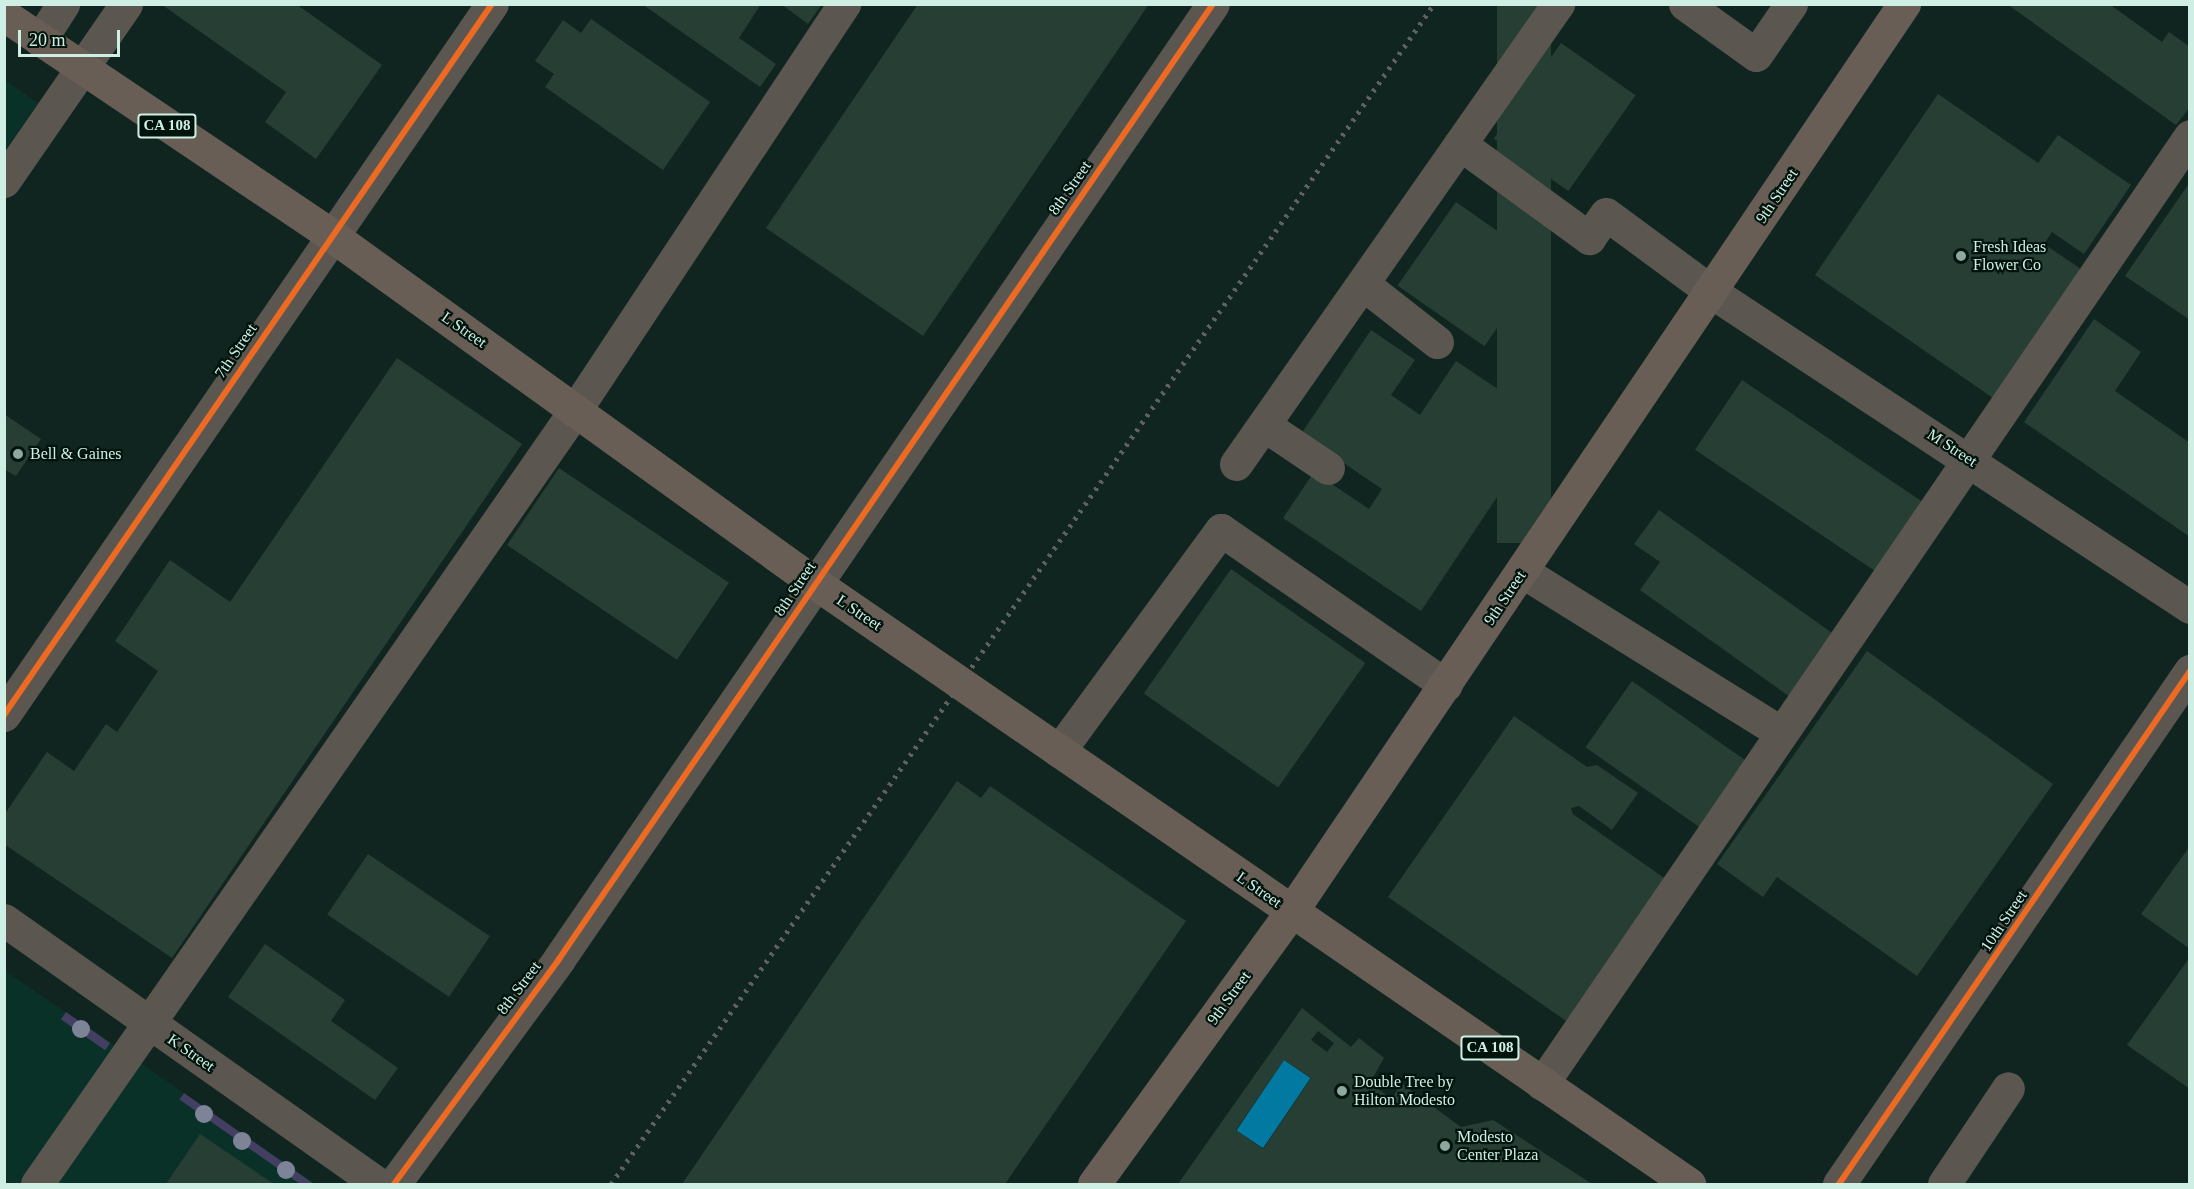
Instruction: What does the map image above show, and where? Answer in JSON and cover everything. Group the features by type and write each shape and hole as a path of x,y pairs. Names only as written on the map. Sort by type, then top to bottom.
{"main road":[{"name":"9th Street","path":"1094,1185 1291,912 1713,292 1904,4"},
{"name":"L Street","path":"4,15 81,70 331,236 576,409 815,583 1689,1185"}],"street":[{"path":"40,40 63,4"},
{"path":"4,181 126,4"},
{"name":"7th Street","path":"4,715 492,4"},
{"path":"37,1185 576,409 844,4"},
{"name":"8th Street","path":"394,1185 559,959 1213,4"},
{"path":"1236,464 1558,4"},
{"path":"1685,4 1756,55 1791,4"},
{"path":"1542,1084 1967,457 2190,136"},
{"name":"M Street","path":"1460,144 1588,238 1606,214 1713,292 1967,457 2190,607"},
{"path":"1363,284 1437,342"},
{"path":"1264,425 1328,468"},
{"path":"1059,750 1221,530 1446,686"},
{"path":"1523,572 1780,732"},
{"name":"10th Street","path":"1839,1185 2190,671"},
{"name":"K Street","path":"4,920 378,1185"},
{"path":"1944,1185 2008,1088"}],"shaded area":[{"path":"5,80 38,103 5,150"},
{"path":"4,970 184,1093 316,1184 5,1184"},
{"path":"66,1012 110,1043 105,1050 61,1019"},
{"path":"184,1093 313,1183 300,1184 179,1100"}],"water":[{"path":"1284,1060 1311,1078 1263,1148 1236,1130"}],"building":[{"path":"161,4 296,4 382,65 316,159 265,122 286,92"},
{"path":"642,4 761,4 739,38 776,64 760,87"},
{"path":"781,4 822,4 808,24"},
{"path":"918,4 1149,4 923,336 766,228"},
{"path":"1497,4 1551,4 1551,543 1497,543"},
{"path":"2007,4 2109,4 2162,42 2169,32 2190,47 2190,107 2176,125"},
{"path":"591,19 710,102 663,170 545,87 554,74 535,61 563,20 581,33"},
{"path":"1561,43 1636,95 1568,191 1494,139"},
{"path":"1938,94 2038,163 2058,135 2131,185 2084,254 2052,232 2044,244 2081,269 1993,398 1815,275"},
{"path":"2190,182 2190,320 2125,276"},
{"path":"1456,202 1543,263 1484,346 1397,286"},
{"path":"2094,319 2141,352 2115,391 2190,443 2190,537 2024,422"},
{"path":"1371,330 1415,360 1391,395 1420,415 1456,361 1547,422 1421,611 1283,518 1314,472 1369,509 1382,489 1301,434"},
{"path":"397,358 522,444 172,958 4,844 4,815 47,752 74,771 106,724 117,732 158,671 115,641 170,560 230,602"},
{"path":"1742,380 1926,504 1879,574 1695,450"},
{"name":"Bell & Gaines","path":"4,414 41,439 16,476 4,469"},
{"path":"559,468 729,583 677,660 507,545"},
{"path":"1659,510 1835,635 1790,697 1640,590 1660,562 1634,544"},
{"path":"1231,569 1365,663 1278,788 1144,694"},
{"path":"1867,651 2053,784 1917,976 1777,877 1763,897 1717,864"},
{"path":"1632,681 1748,762 1701,828 1586,747"},
{"path":"1514,716 1587,767 1597,765 1638,793 1612,830 1579,806 1571,808 1573,814 1667,880 1569,1023 1388,897"},
{"path":"957,781 981,798 990,786 1186,921 1005,1184 682,1184"},
{"path":"2190,846 2190,949 2141,914"},
{"path":"368,854 490,936 449,997 327,915"},
{"path":"265,944 345,1000 331,1021 398,1068 375,1100 228,997"},
{"path":"2190,957 2190,1089 2127,1045"},
{"path":"1302,1008 1351,1047 1359,1038 1384,1058 1370,1083 1392,1099 1401,1083 1461,1127 1493,1120 1592,1184 1178,1184","holes":["1318,1031 1334,1043 1327,1052 1311,1040","1284,1060 1311,1078 1263,1149 1236,1130"]},
{"path":"200,1134 274,1184 166,1184"}],"railway":[{"path":"611,1184 1434,4"}],"cycle path":[{"path":"4,715 492,4"},
{"path":"394,1184 559,959 1213,4"},
{"path":"1839,1184 2190,671"}],"place":[{"name":"Fresh Ideas Flower Co","path":"1961,256"},
{"name":"Bell & Gaines","path":"18,454"},
{"name":"Double Tree by Hilton Modesto","path":"1342,1091"},
{"name":"Modesto Center Plaza","path":"1445,1146"}]}
